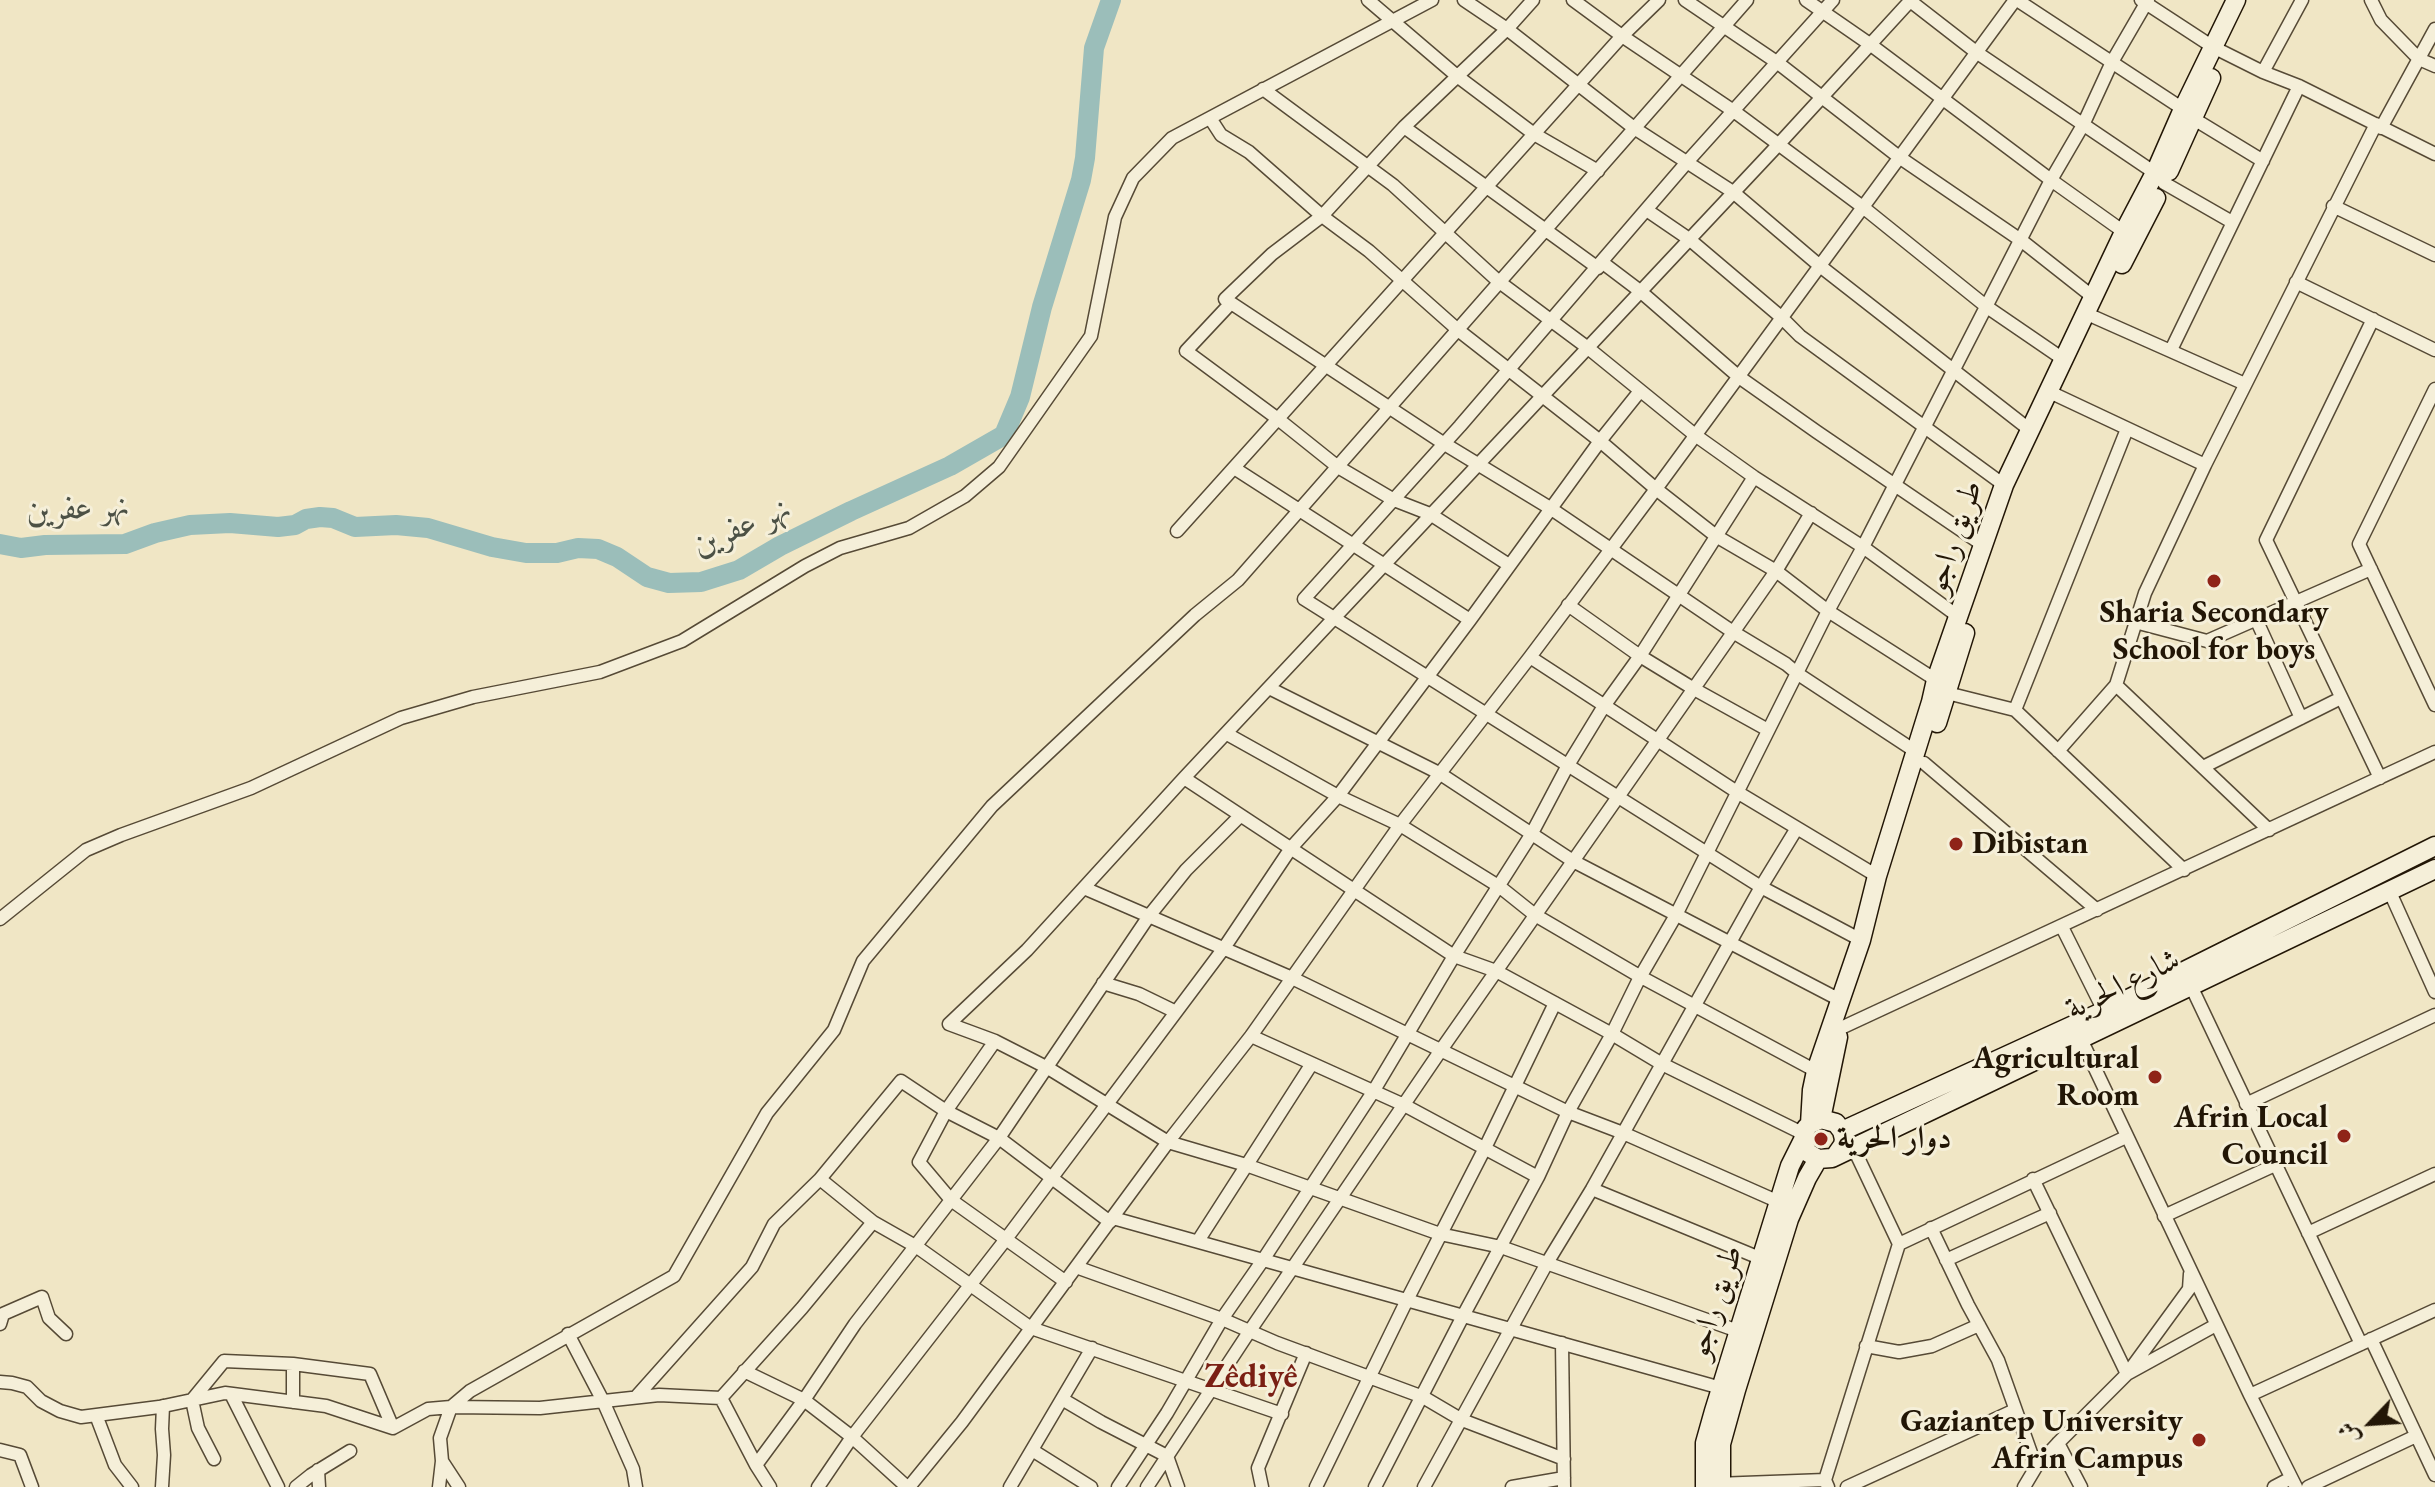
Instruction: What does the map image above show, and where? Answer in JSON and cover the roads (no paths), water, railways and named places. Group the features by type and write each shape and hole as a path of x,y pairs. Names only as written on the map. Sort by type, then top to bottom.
{"main road":[{"name":"طريق راجو","path":"1713,1485 1705,1443 1790,1166 1809,1129 1841,1028 1920,757 1931,702 1941,686 2007,501 2160,178 2218,50 2236,0"},
{"name":"طريق راجو","path":"2218,50 2249,0"},
{"name":"طريق راجو","path":"1941,686 1959,617 2004,485 2124,232 2160,178"},
{"name":"طريق راجو","path":"1809,1129 1816,1071 1861,940 1877,876 1920,757"},
{"name":"شارع الحرية","path":"2015,1061 2081,1039 2144,999 2435,846"},
{"name":"شارع الحرية","path":"1838,1148 2015,1061 2104,1011 2191,986 2435,869"},
{"path":"1831,1121 1838,1148 1807,1152 1809,1129 1831,1121"},
{"name":"طريق راجو","path":"1713,1485 1721,1444 1789,1219 1807,1178 1838,1148"}],"street":[{"path":"1368,0 1457,76 1534,134 1598,171"},
{"path":"0,919 86,850 251,788 401,718 473,697 600,672 682,641 840,548 909,528 965,496 999,467 1091,336 1115,217 1133,178 1172,138 1432,0"},
{"path":"1464,0 1507,29 1634,128 1733,192 1820,266 2030,430"},
{"path":"1533,0 1507,29 1404,127 1322,216 1272,254 1225,299 1443,443 1550,508 1920,757 2097,910"},
{"path":"1573,0 1735,112 1864,208 1987,307 2063,359"},
{"path":"1177,531 1622,36 1659,0"},
{"path":"1685,0 1778,63 1899,157 2022,241 2093,297"},
{"path":"439,1487 442,1461 440,1438 451,1407 470,1391 674,1276 767,1113 834,1030 863,961 992,806 1195,615 1238,580 1747,0"},
{"path":"1806,0 2124,232"},
{"path":"1833,0 1304,599 1761,887 1861,940"},
{"path":"1738,1331 1501,1247 1440,1234 1246,1165 1168,1142 1048,1068 995,1041 949,1024 1027,950 1910,0 1976,52 2160,178 2232,222"},
{"path":"744,1371 804,1400 852,1437 908,1487 962,1422 1168,1142 1251,1036 1400,825 1656,489 2016,0 2263,161"},
{"path":"2263,72 2302,0"},
{"path":"2371,0 2381,20 2419,59 2435,66"},
{"path":"1375,1487 1538,1177 1568,1112 1676,915 1828,611 2145,1 2218,50 2299,86 2435,154"},
{"path":"2058,751 2116,685 2145,593 2205,465 2333,206 2435,29"},
{"path":"2171,350 2299,86"},
{"path":"1263,89 1393,185 1498,281 1588,348 1695,435 1863,547 1959,617"},
{"path":"1210,118 1221,135 1249,152 1322,216 1369,251 1458,330 1716,536 1776,571 1828,611 1941,686 2015,710 2184,870"},
{"path":"1404,127 1544,229 1640,291 1739,377 1983,545"},
{"path":"2333,206 2435,255"},
{"path":"1648,211 1689,239 1800,336 2004,485"},
{"path":"2296,282 2435,350"},
{"path":"1231,303 1186,351 1338,467 1394,500 1430,514 1509,565"},
{"path":"2094,317 2245,384"},
{"path":"2373,319 2266,540 2380,778"},
{"path":"2435,389 2359,544 2429,676 2435,705"},
{"path":"818,1487 852,1437 1006,1239 1224,948 1291,848 1338,796 1640,391"},
{"path":"2056,395 2205,465"},
{"path":"2015,710 2127,429"},
{"path":"1234,468 1470,620"},
{"path":"1118,1487 1222,1319 1373,1092 1454,956 1500,887 1604,706 1640,656 1754,477"},
{"path":"1147,1487 1441,1050 1776,571 1811,513"},
{"path":"2135,622 2207,641 2371,569"},
{"path":"1568,605 1640,656 1768,730"},
{"path":"2256,619 2301,718"},
{"path":"1530,657 1737,792 1877,876"},
{"path":"2116,685 2269,830"},
{"path":"1269,688 1439,773 1573,861 1840,1000"},
{"path":"2203,767 2341,698"},
{"path":"1227,734 1338,796 1400,825 1500,887 1535,915 1694,1007 1816,1071"},
{"path":"1841,1028 2435,752"},
{"path":"1184,778 1454,956 1496,971 1662,1064 1809,1129"},
{"path":"756,1465 855,1324 999,1138 1149,916 1186,870 1240,816"},
{"path":"1424,1487 1547,1263 1797,828"},
{"path":"1084,888 1292,978 1568,1112 1779,1202"},
{"path":"2389,890 2435,992"},
{"path":"2062,927 2104,1011"},
{"path":"1103,983 1139,994 1176,1012"},
{"path":"2191,986 2308,1233 2435,1475"},
{"path":"1316,1487 1555,1003"},
{"path":"2246,1104 2435,1015"},
{"path":"1251,1036 1404,1105 1538,1177"},
{"path":"2081,1039 2294,1483 2274,1487"},
{"path":"995,1041 946,1111 919,1162 951,1200 1066,1282"},
{"path":"1198,1241 1311,1065"},
{"path":"636,1397 752,1267 774,1224 820,1179 901,1081 946,1111 999,1138 1112,1220 1198,1241 1721,1388"},
{"path":"1713,1485 1826,1483 1899,1244 2126,1137"},
{"path":"1838,1148 1899,1244"},
{"path":"2164,1216 2275,1165"},
{"path":"2308,1233 2435,1174"},
{"path":"820,1179 873,1222 917,1247 1031,1328 1282,1414"},
{"path":"2033,1179 2127,1374"},
{"path":"1592,1189 1762,1259"},
{"path":"1946,1260 2050,1213"},
{"path":"721,1398 802,1308 873,1222"},
{"path":"1931,1228 1998,1360 2036,1467"},
{"path":"1076,1267 1222,1319 1423,1397 1462,1420 1564,1459"},
{"path":"2024,1487 2036,1467 2127,1374 2189,1289 2190,1271"},
{"path":"0,1324 3,1314 42,1297 49,1318 66,1334"},
{"path":"2250,1395 2435,1310"},
{"path":"1866,1346 1899,1352 1932,1346 1979,1325"},
{"path":"2127,1374 2216,1325"},
{"path":"568,1334 603,1401 633,1469 636,1487"},
{"path":"1512,1487 1564,1483 1562,1343"},
{"path":"1010,1487 1092,1348"},
{"path":"1262,1487 1258,1468 1306,1353"},
{"path":"192,1400 224,1361 293,1364 370,1374 393,1428"},
{"path":"293,1364 293,1402"},
{"path":"0,1382 27,1387 41,1401 81,1417 231,1394 326,1406 393,1428 428,1409 540,1408 659,1395 721,1398"},
{"path":"231,1394 278,1487"},
{"path":"721,1398 770,1487"},
{"path":"1062,1399 1167,1456 1178,1487"},
{"path":"192,1400 198,1428 214,1459"},
{"path":"162,1487 163,1406"},
{"path":"1847,1487 2015,1410"},
{"path":"96,1415 115,1465 132,1487"},
{"path":"2308,1487 2416,1436"},
{"path":"2058,1443 2081,1487"},
{"path":"0,1450 20,1455 32,1487"},
{"path":"1032,1450 1091,1487"},
{"path":"296,1487 350,1451"},
{"path":"442,1461 459,1487"},
{"path":"318,1470 319,1487"}],"waterway":[{"name":"نهر عفرين","path":"0,544 21,548 125,544 190,525 230,523 278,527 320,517 333,518 355,527 396,525 428,528 492,547 526,553 598,549 617,557 647,577 669,583 701,582 739,570 851,511 950,466 1004,435 1020,397 1042,307 1081,180 1094,48 1111,0"}],"place":[{"name":"Sharia Secondary School for boys","path":"2214,581"},
{"name":"Dibistan","path":"1956,844"},
{"name":"Agricultural Room","path":"2155,1077"},
{"name":"Afrin Local Council","path":"2344,1136"},
{"name":"دوار الحرية","path":"1821,1139"},
{"name":"Gaziantep University Afrin Campus","path":"2199,1440"}],"district":[{"name":"Zêdiyê","path":"1251,1378"}]}
